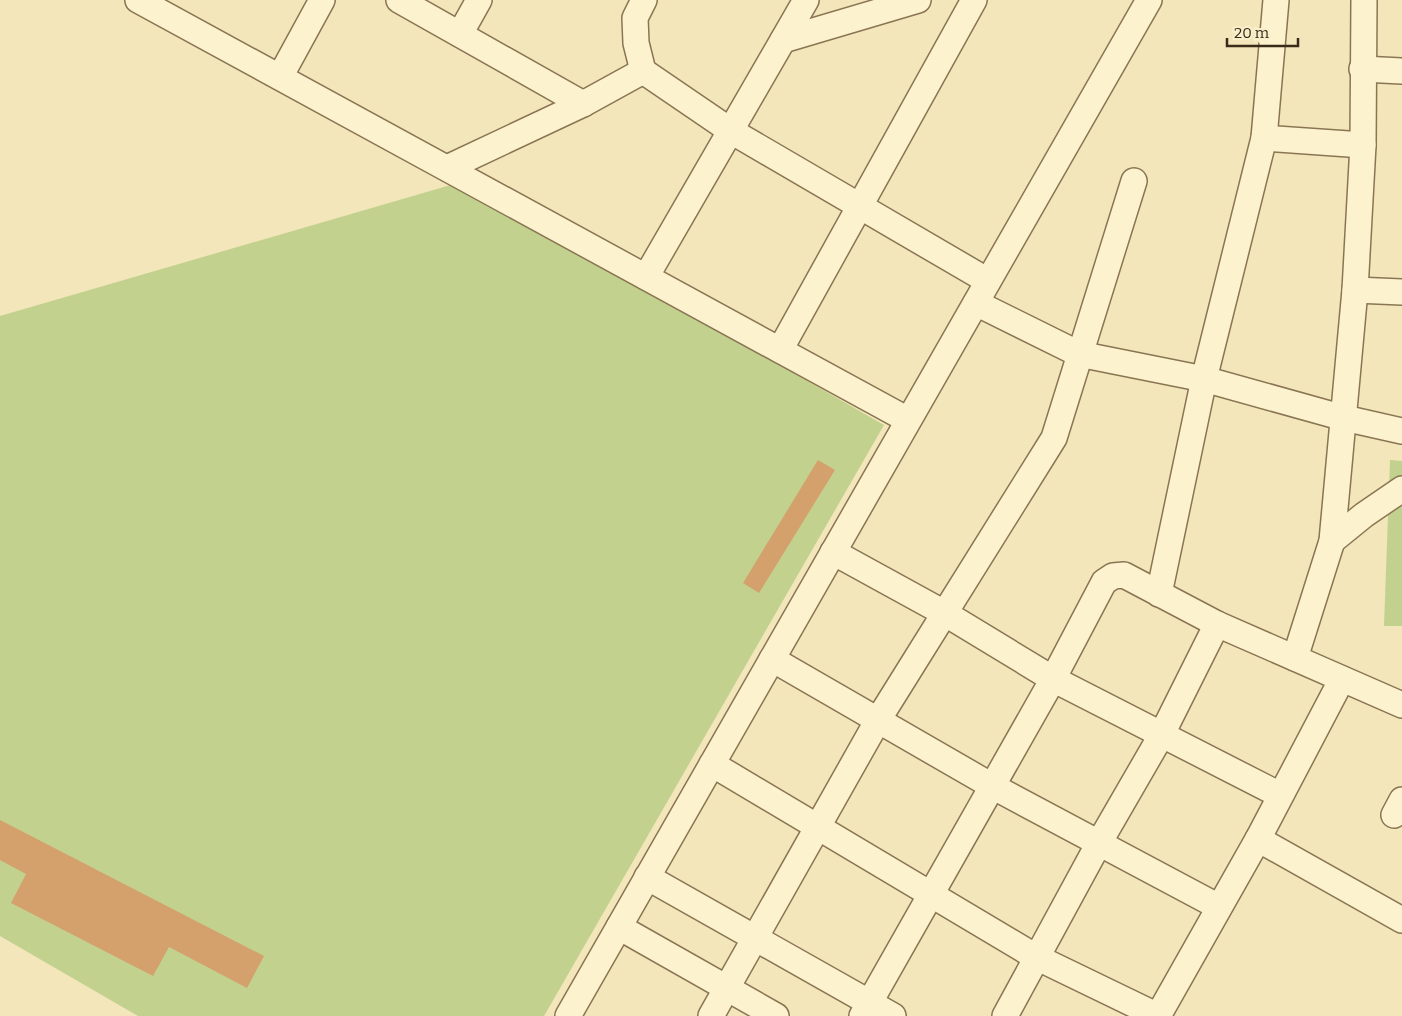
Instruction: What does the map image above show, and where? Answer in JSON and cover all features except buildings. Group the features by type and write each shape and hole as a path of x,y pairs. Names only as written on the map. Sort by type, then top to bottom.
{"street":[{"path":"138,0 908,420"},
{"path":"280,77 322,0"},
{"path":"399,0 583,104"},
{"path":"460,34 479,0"},
{"path":"644,0 635,18 636,44 644,71 731,131 988,281"},
{"path":"646,277 806,0"},
{"path":"783,40 918,0"},
{"path":"780,350 974,0"},
{"path":"568,1016 1149,0"},
{"path":"1159,594 1204,379 1264,138 1276,0"},
{"path":"1295,658 1332,541 1355,290 1363,145 1362,69 1364,0"},
{"path":"1362,69 1402,71"},
{"path":"447,168 583,104 644,71"},
{"path":"1264,138 1363,145"},
{"path":"711,1016 878,720 946,614 1054,438 1134,181"},
{"path":"1355,290 1402,292"},
{"path":"976,303 1079,354 1204,379 1344,418 1402,431"},
{"path":"1332,541 1364,514 1402,489"},
{"path":"833,552 946,614 1053,679 1280,795"},
{"path":"866,1009 1053,679 1104,582 1113,576 1124,574 1217,624 1402,705"},
{"path":"1005,1016 1099,843 1162,734 1217,624"},
{"path":"772,660 992,786 1219,907"},
{"path":"712,764 1036,957 1158,1016 1258,839 1342,679"},
{"path":"1258,839 1402,920"},
{"path":"647,877 755,938 866,1009 893,1016"},
{"path":"618,927 776,1016"}],"green space":[{"path":"461,182 884,425 544,1016 138,1016 0,936 0,316"},
{"path":"1390,460 1402,461 1402,626 1384,626"}]}
